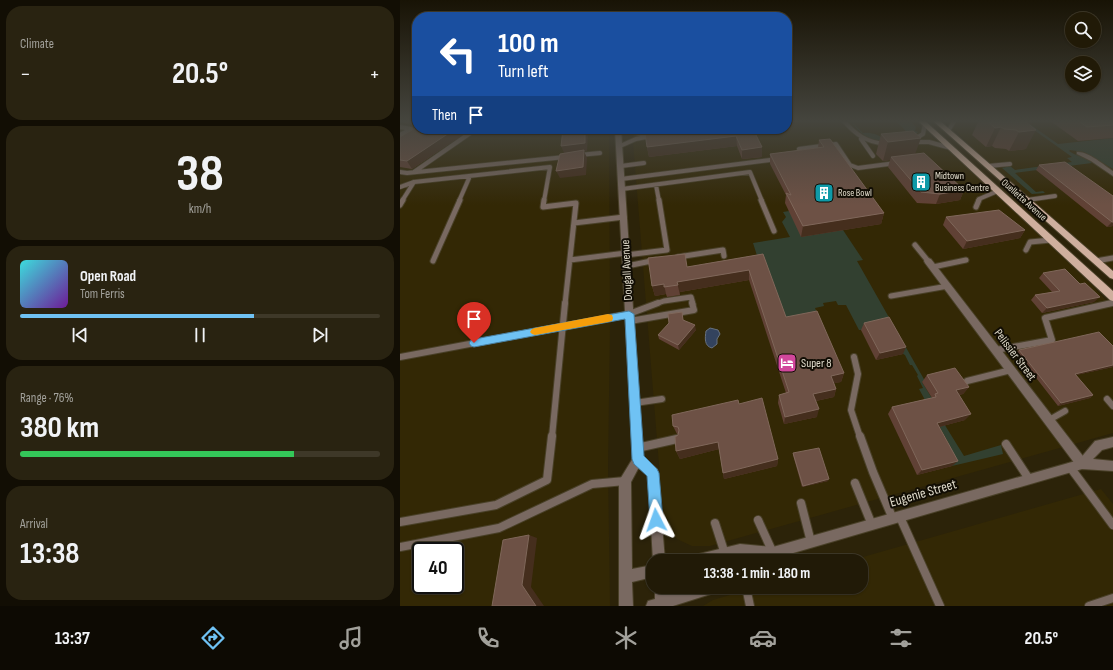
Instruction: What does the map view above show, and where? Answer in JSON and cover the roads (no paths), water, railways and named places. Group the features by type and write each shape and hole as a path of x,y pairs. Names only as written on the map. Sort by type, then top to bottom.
{"main road":[{"name":"Ouellette Avenue","path":"951,148 1113,297"},
{"name":"Ouellette Avenue","path":"968,148 1113,276"}],"street":[{"name":"Dougall Avenue","path":"620,148 638,454"},
{"path":"1079,153 1093,160 1113,174"},
{"name":"Pelissier Street","path":"931,264 1082,464"},
{"path":"1082,464 1099,445 1113,442"},
{"path":"626,606 625,481 638,454 653,473 659,554"},
{"name":"Eugenie Street","path":"777,554 811,542 1070,467 1082,464 1113,466"},
{"name":"Eugenie Street","path":"725,554 740,550 757,554"},
{"path":"625,577 646,572"},
{"path":"660,594 659,605 691,594"}],"lane":[{"path":"414,172 448,148"},
{"path":"796,156 803,155 800,149 805,148"},
{"path":"839,148 850,165 858,168 903,162"},
{"path":"868,148 873,156"},
{"path":"400,172 414,172 600,153"},
{"path":"621,179 781,158"},
{"path":"621,166 644,163"},
{"path":"988,166 1010,164"},
{"path":"400,187 414,182 550,167 543,207 576,203 547,480 496,505 400,522"},
{"path":"622,189 750,172 774,231"},
{"path":"433,261 470,176"},
{"path":"400,205 414,182"},
{"path":"570,260 667,250 656,185"},
{"path":"976,207 979,199 998,191"},
{"path":"1027,200 1055,196"},
{"path":"574,223 624,217"},
{"path":"1026,250 1030,242 1051,240"},
{"path":"915,245 931,264 966,260"},
{"path":"672,258 723,250 724,256"},
{"path":"1096,261 1113,258"},
{"path":"627,266 665,259"},
{"path":"891,296 948,286"},
{"path":"400,357 563,326 630,318 694,310 692,297 664,301 630,318"},
{"path":"996,350 1052,340 1045,318 1113,303"},
{"path":"854,357 858,374 851,410 873,472 940,606"},
{"path":"967,381 1011,370"},
{"path":"635,403 662,399"},
{"path":"1107,399 1113,406"},
{"path":"1049,420 1065,411"},
{"path":"638,454 677,439"},
{"path":"1006,444 1029,479"},
{"path":"1070,467 1113,525"},
{"path":"400,547 499,528 592,484 625,481"},
{"path":"855,483 872,525"},
{"path":"801,503 811,542"},
{"path":"758,520 768,554"},
{"path":"716,523 725,554"},
{"path":"747,594 750,606"},
{"path":"1089,606 1113,598"}],"water":[{"path":"710,328 718,330 720,334 717,339 717,344 712,348 706,344 705,339 706,331"}],"place":[{"name":"Midtown Business Centre","path":"921,182"},
{"name":"Rose Bowl","path":"824,193"},
{"name":"Super 8","path":"787,363"}]}
